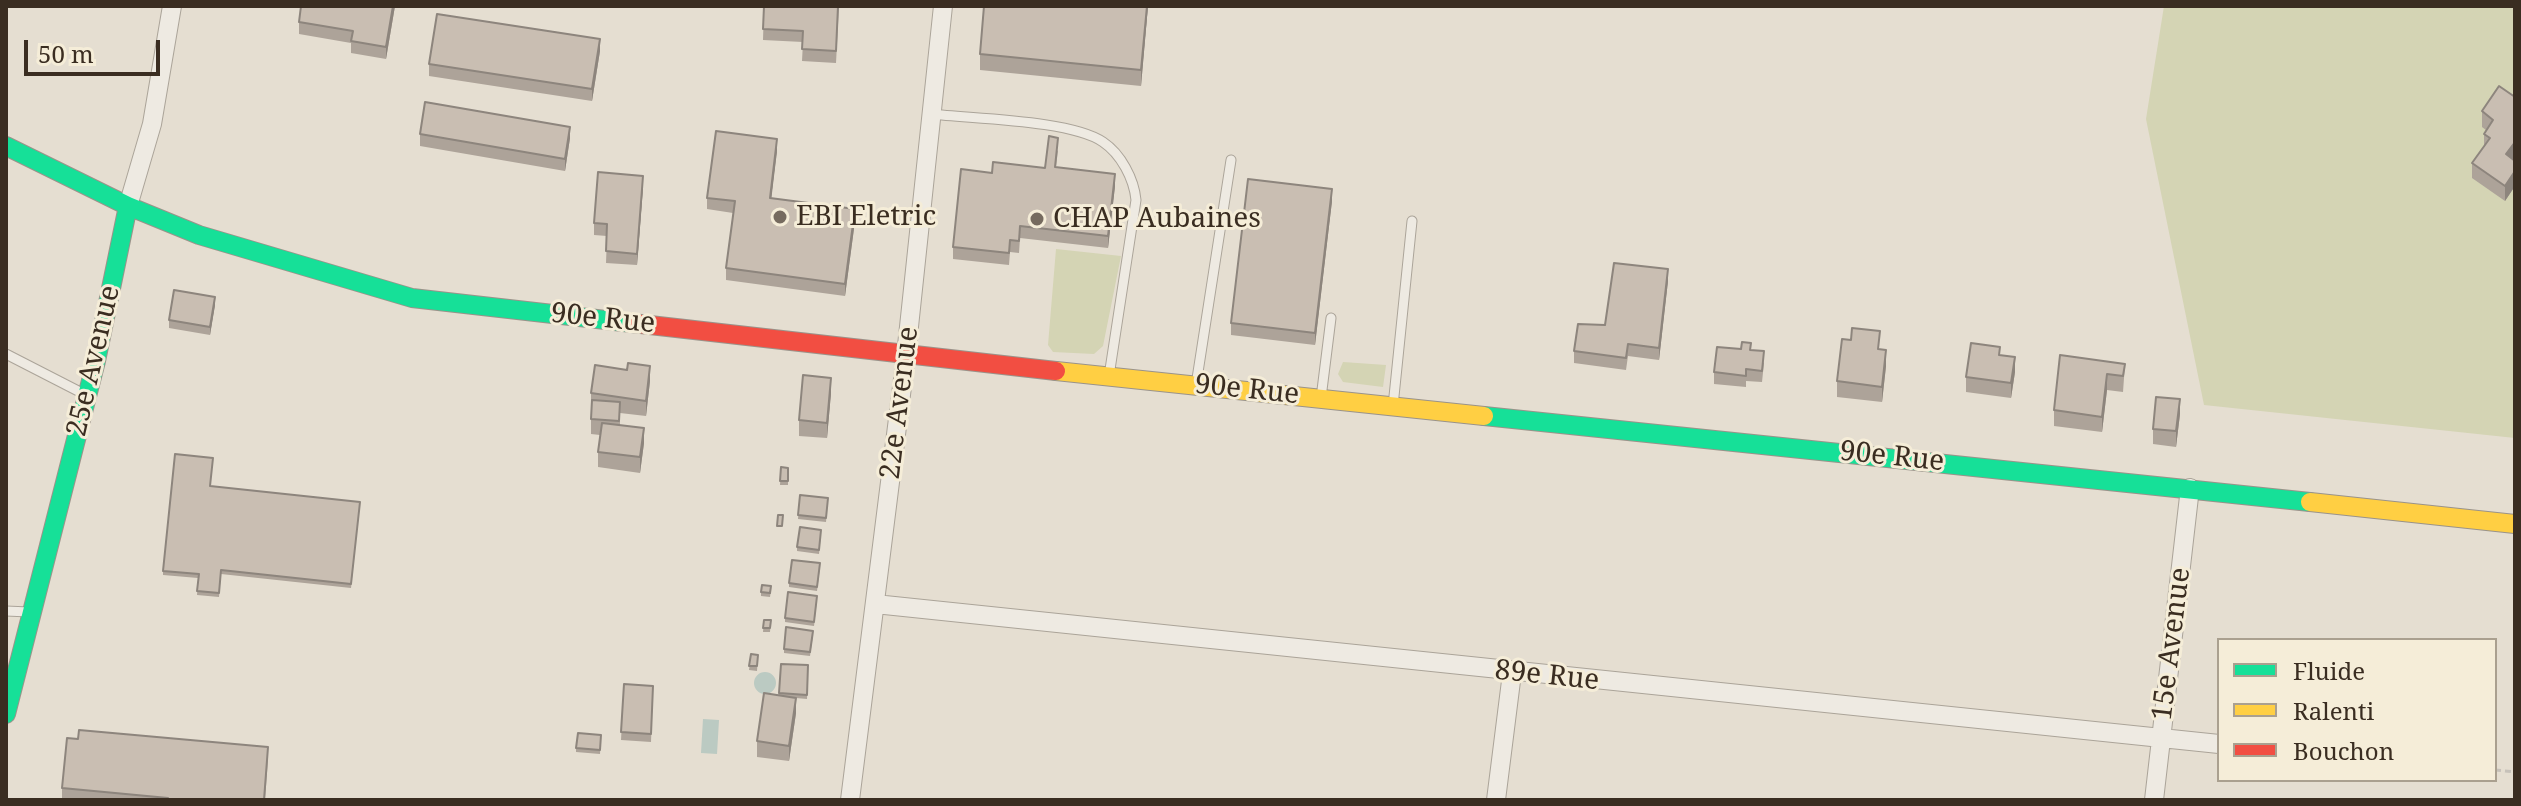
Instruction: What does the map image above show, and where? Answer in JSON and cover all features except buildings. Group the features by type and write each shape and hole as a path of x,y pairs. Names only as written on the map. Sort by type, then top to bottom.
{"street":[{"name":"25e Avenue","path":"6,714 87,395 128,206 155,111 172,6"},
{"name":"22e Avenue","path":"850,800 906,355 943,6"},
{"name":"90e Rue","path":"7,148 128,206 213,239 412,298 906,355 2515,524"},
{"name":"15e Avenue","path":"2154,800 2190,488"},
{"name":"89e Rue","path":"875,604 1512,673 2217,744"},
{"path":"1496,800 1512,673"}],"lane":[{"path":"932,114 1078,130 1105,143 1124,167 1134,182 1136,200 1109,376"},
{"path":"1196,385 1231,160"},
{"path":"1393,406 1412,221"},
{"path":"1321,398 1331,318"},
{"path":"6,354 87,395"},
{"path":"6,611 33,612"}],"green space":[{"path":"2164,6 2515,6 2515,438 2204,405 2146,119"},
{"path":"1056,249 1121,256 1103,346 1094,354 1053,352 1048,345"},
{"path":"1343,362 1386,365 1383,387 1343,382 1338,374"}],"shaded area":[{"path":"765,672 773,675 776,683 773,691 765,694 757,691 754,683 757,675"},
{"path":"703,719 719,720 717,754 701,753"}],"traffic: fast":[{"path":"6,146 128,206 199,235 412,298 632,323"},
{"path":"6,714 96,361 128,206"},
{"path":"1484,416 2310,502"}],"traffic: slow":[{"path":"1056,371 1484,416"},
{"path":"2310,502 2515,524"}],"traffic: jam":[{"path":"632,323 1056,371"}],"place":[{"name":"EBI Eletric","path":"780,217"},
{"name":"CHAP Aubaines","path":"1037,219"}]}
